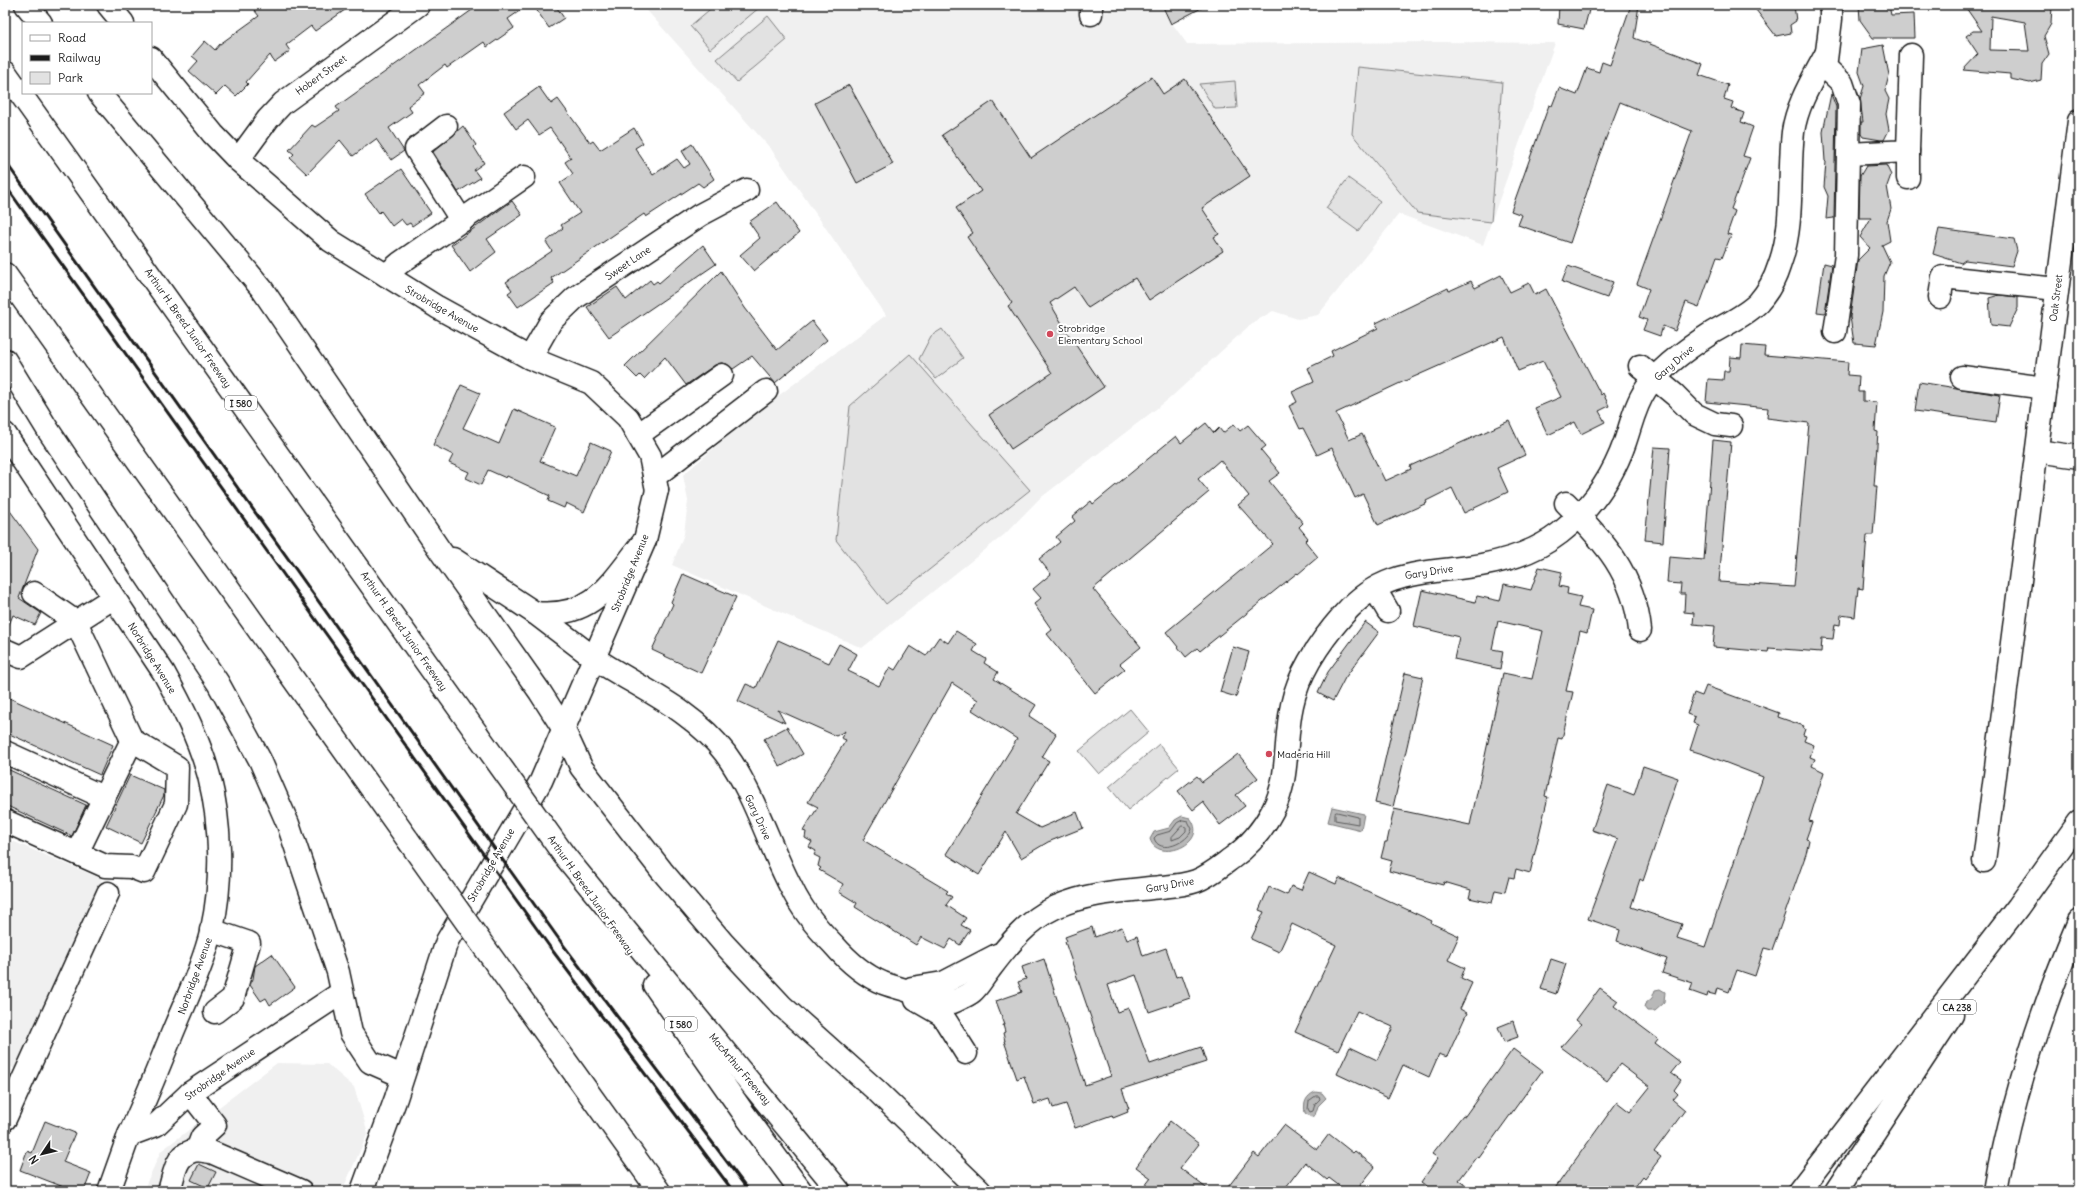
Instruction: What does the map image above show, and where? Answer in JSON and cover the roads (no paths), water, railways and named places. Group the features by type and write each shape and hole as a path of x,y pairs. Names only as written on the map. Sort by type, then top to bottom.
{"main road":[{"path":"26,5 40,22"},
{"path":"108,5 122,22"},
{"name":"Hobert Street","path":"238,160 268,119 283,103 418,5"},
{"name":"Gary Drive","path":"439,549 535,613 594,658 686,714 709,735 726,754 744,785 781,867 806,913 841,953 859,969 883,982 953,1002 972,992 1003,952 1016,925 1060,905 1088,896 1174,886 1197,881 1218,869 1238,854 1254,838 1276,806 1283,780 1280,725 1291,706 1308,665 1346,612 1361,598 1375,589 1402,576 1433,570 1480,565 1519,555 1548,542 1573,509 1602,492 1612,474 1638,404 1646,389 1648,372 1673,361 1695,344 1759,302 1772,283 1787,240 1793,131 1798,112 1807,89 1826,60 1831,5"},
{"path":"1908,178 1911,55"},
{"name":"Strobridge Avenue","path":"152,59 213,134 238,160 331,241 436,308 530,358 591,383 628,418 650,456 656,483 645,540 540,781 447,942 396,1098 362,1191"},
{"path":"1826,60 1842,83 1849,104 1846,255 1835,332"},
{"name":"Arthur H. Breed Junior Freeway","path":"5,72 564,855 745,1115 801,1191"},
{"path":"100,94 262,289 439,549 540,692 563,728 581,767 670,881 734,956 799,1022 877,1091 980,1191"},
{"name":"Oak Street","path":"1984,861 2079,121"},
{"path":"446,126 416,149 462,221"},
{"path":"1848,154 1908,151"},
{"path":"386,275 400,263 524,177"},
{"name":"Sweet Lane","path":"530,358 551,321 574,298 700,215 721,202 747,190"},
{"path":"5,274 659,1191"},
{"path":"1940,297 1943,277 2057,289"},
{"path":"5,360 52,436 218,683 260,760 278,799 303,867 338,972 341,993 351,1032 370,1062 402,1076"},
{"path":"1648,372 1694,414 1715,424 1731,426"},
{"path":"638,435 722,376"},
{"path":"1962,377 2045,388"},
{"path":"656,483 766,391"},
{"name":"Norbridge Avenue","path":"5,434 167,679 186,714 209,775 215,805 218,859 217,902 212,930 192,988 129,1135"},
{"path":"2037,451 2079,456"},
{"path":"1573,509 1597,534 1610,551 1629,584 1637,608 1640,630"},
{"path":"535,613 555,615 576,610 586,605 604,591 645,540"},
{"path":"1375,589 1388,611"},
{"path":"5,821 105,866 131,867 144,872 176,804 177,767 132,740 76,622 34,593"},
{"path":"5,650 21,657 113,598"},
{"path":"77,853 132,740"},
{"path":"5,752 103,797"},
{"path":"1799,1191 1975,962 2079,823"},
{"name":"CA 238","path":"1836,1191 1897,1096 2079,823"},
{"name":"MacArthur Freeway","path":"564,855 839,1191"},
{"path":"5,1119 108,893"},
{"path":"1996,1191 2010,1121 2029,1051 2053,983 2079,921"},
{"path":"212,930 249,943 233,998 215,1012"},
{"path":"883,982 942,1014 966,1053"},
{"name":"Strobridge Avenue","path":"129,1135 156,1125 190,1093 341,993"},
{"path":"153,1191 202,1137 215,1125 190,1093"},
{"path":"109,1191 129,1135"},
{"path":"188,1154 211,1152 301,1191"},
{"path":"169,1191 188,1154"},
{"path":"820,1167 848,1191"}],"water":[{"path":"1332,807 1364,814 1361,830 1328,822"},
{"path":"1182,816 1190,818 1195,827 1194,836 1188,843 1180,848 1171,850 1162,850 1155,846 1150,839 1154,832 1169,828 1175,820"},
{"path":"1660,989 1665,992 1664,1003 1655,1011 1647,1011 1644,1007 1645,1004 1652,998 1655,990"},
{"path":"1315,1092 1322,1093 1326,1098 1318,1106 1315,1115 1311,1117 1305,1113 1304,1106 1307,1098"}],"railway":[{"path":"5,161 561,942 749,1191"},
{"path":"5,185 552,950 733,1191"}],"place":[{"name":"Strobridge Elementary School","path":"1050,334"},
{"name":"Maderia Hill","path":"1269,754"}]}
